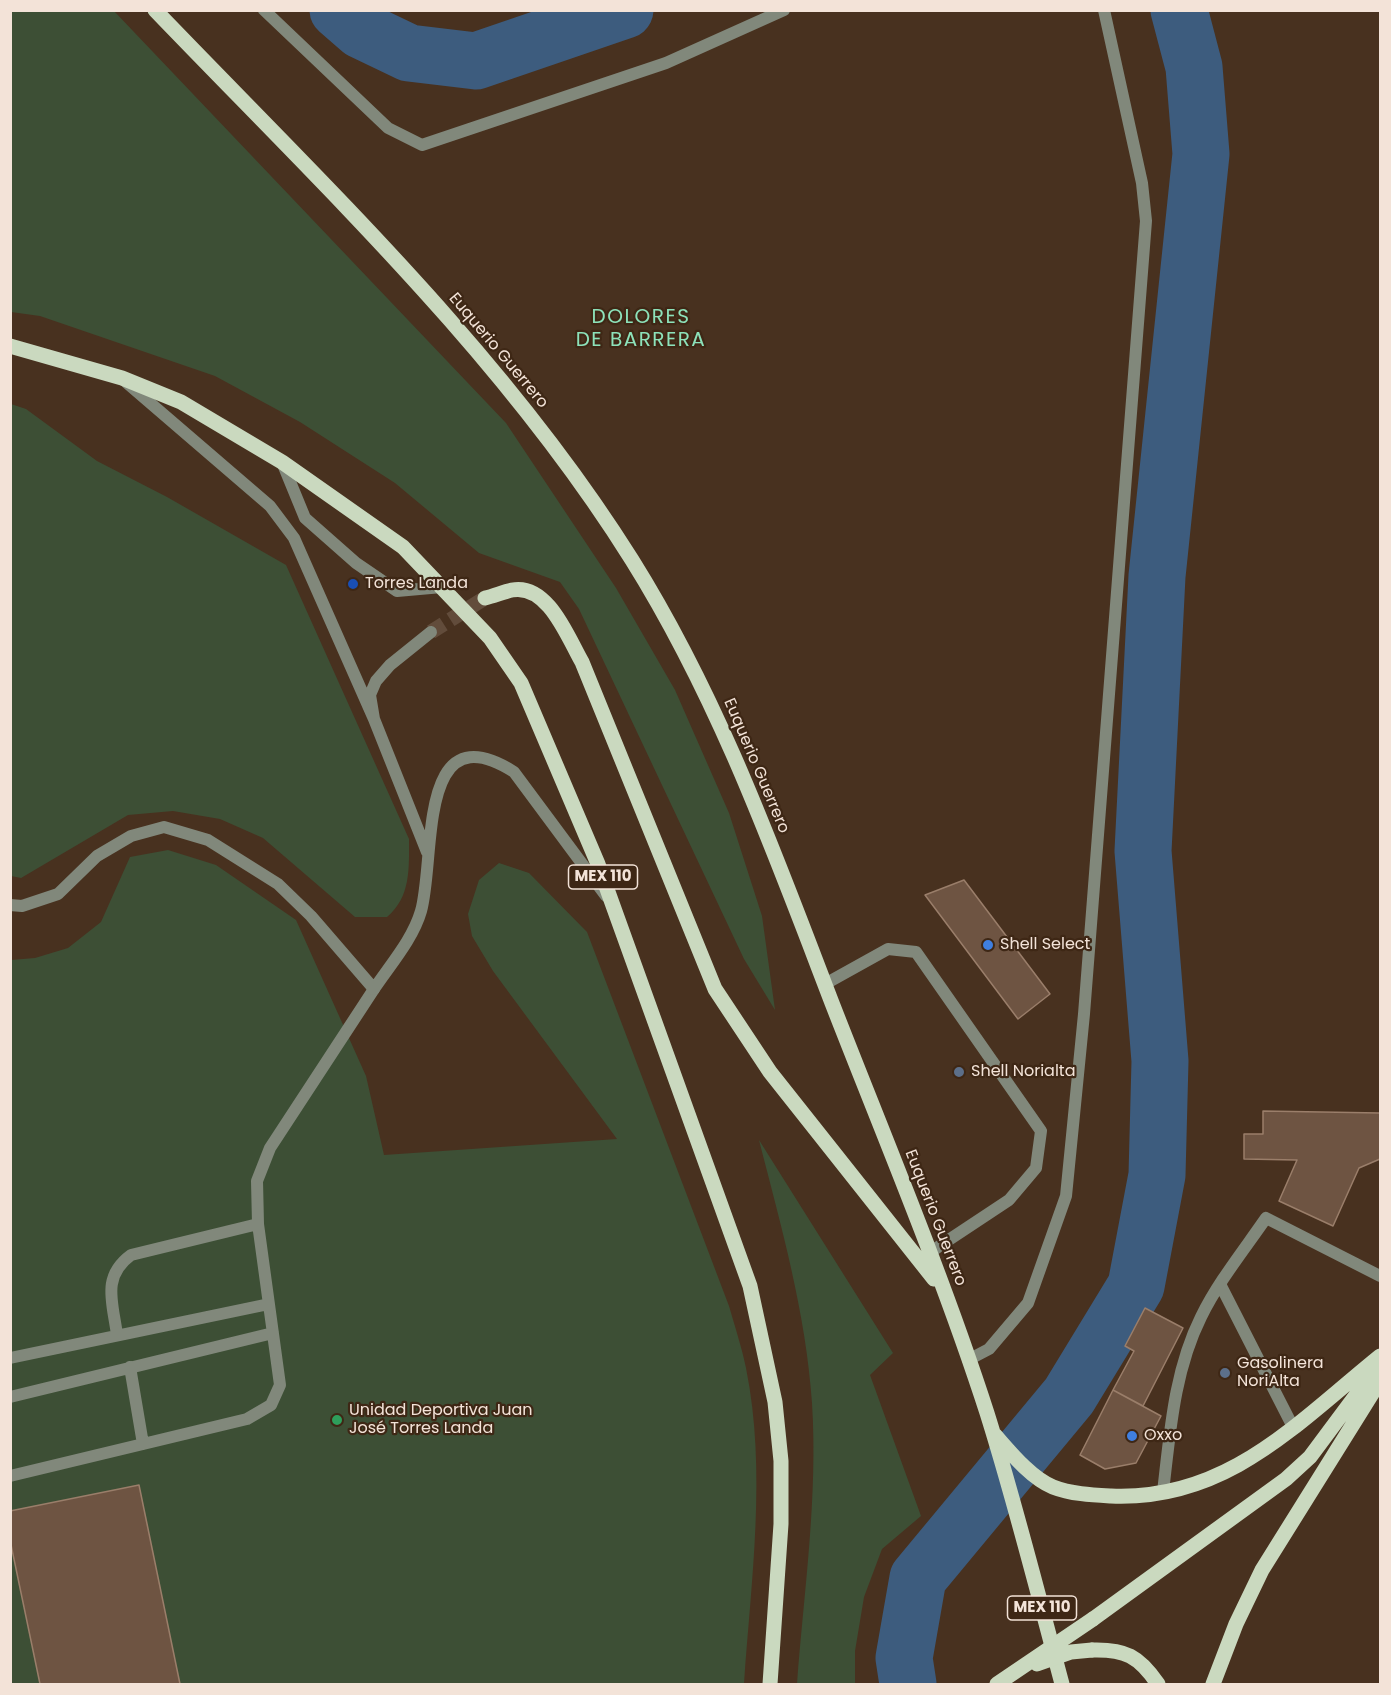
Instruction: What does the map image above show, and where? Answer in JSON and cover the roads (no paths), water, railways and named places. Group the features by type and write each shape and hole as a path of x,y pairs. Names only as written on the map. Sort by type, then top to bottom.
{"main road":[{"name":"Euquerio Guerrero","path":"155,10 472,344 546,436 631,558 691,660 750,790 944,1291 992,1431 1062,1684"},
{"name":"MEX 110","path":"10,346 122,378 181,402 282,462 403,547 490,638 521,683 598,864 750,1286 765,1347 775,1402 781,1461 781,1524 770,1684"},
{"path":"485,598 513,590 528,591 542,599 556,618 582,662 715,989 770,1072 944,1291"},
{"path":"992,1431 1026,1467 1052,1486 1085,1495 1128,1496 1163,1492 1213,1480 1254,1458 1380,1356"},
{"path":"997,1684 1093,1619 1286,1479 1310,1456 1380,1363"},
{"path":"1213,1684 1236,1624 1262,1570 1380,1381"},
{"path":"1003,1684 1040,1662 1071,1652 1115,1649 1135,1658 1158,1684"}],"street":[{"path":"264,10 388,128 422,145 666,63 784,10"},
{"path":"968,1360 989,1349 1028,1303 1066,1196 1084,1014 1146,221 1142,183 1104,10"},
{"path":"122,378 270,506 294,538 374,719 428,854"},
{"path":"282,462 305,518 356,563 397,591 442,587"},
{"path":"374,719 370,695 376,681 431,632"},
{"path":"10,1476 247,1419 271,1405 280,1385 258,1224 257,1180 270,1148 403,946 421,911 441,778 458,760 472,756 493,759 514,772 612,904"},
{"path":"10,905 22,906 58,894 97,856 131,836 164,828 208,840 278,884 311,916 374,989"},
{"path":"825,984 888,949 916,952 1041,1131 1036,1168 1009,1200 929,1253"},
{"path":"1163,1492 1174,1402 1186,1353 1200,1318 1220,1284 1266,1218 1380,1276"},
{"path":"117,1335 110,1281 118,1264 131,1255 258,1224"},
{"path":"1220,1284 1293,1427"},
{"path":"10,1358 269,1304"},
{"path":"10,1397 273,1333"},
{"path":"130,1367 143,1444"}],"waterway":[{"path":"338,10 361,30 409,53 476,61 625,10"},
{"path":"908,1684 904,1658 918,1578 1069,1396 1136,1286 1157,1175 1160,1061 1143,851 1157,576 1201,154 1194,67 1179,10"}],"tunnel":[{"path":"431,632 485,598"}],"place":[{"name":"Torres Landa","path":"353,584"},
{"name":"Shell Select","path":"988,945"},
{"name":"Shell Norialta","path":"959,1072"},
{"name":"Gasolinera NoriAlta","path":"1225,1373"},
{"name":"Unidad Deportiva Juan José Torres Landa","path":"337,1420"},
{"name":"Oxxo","path":"1132,1436"}],"district":[{"name":"DOLORES DE BARRERA","path":"641,330"}]}
